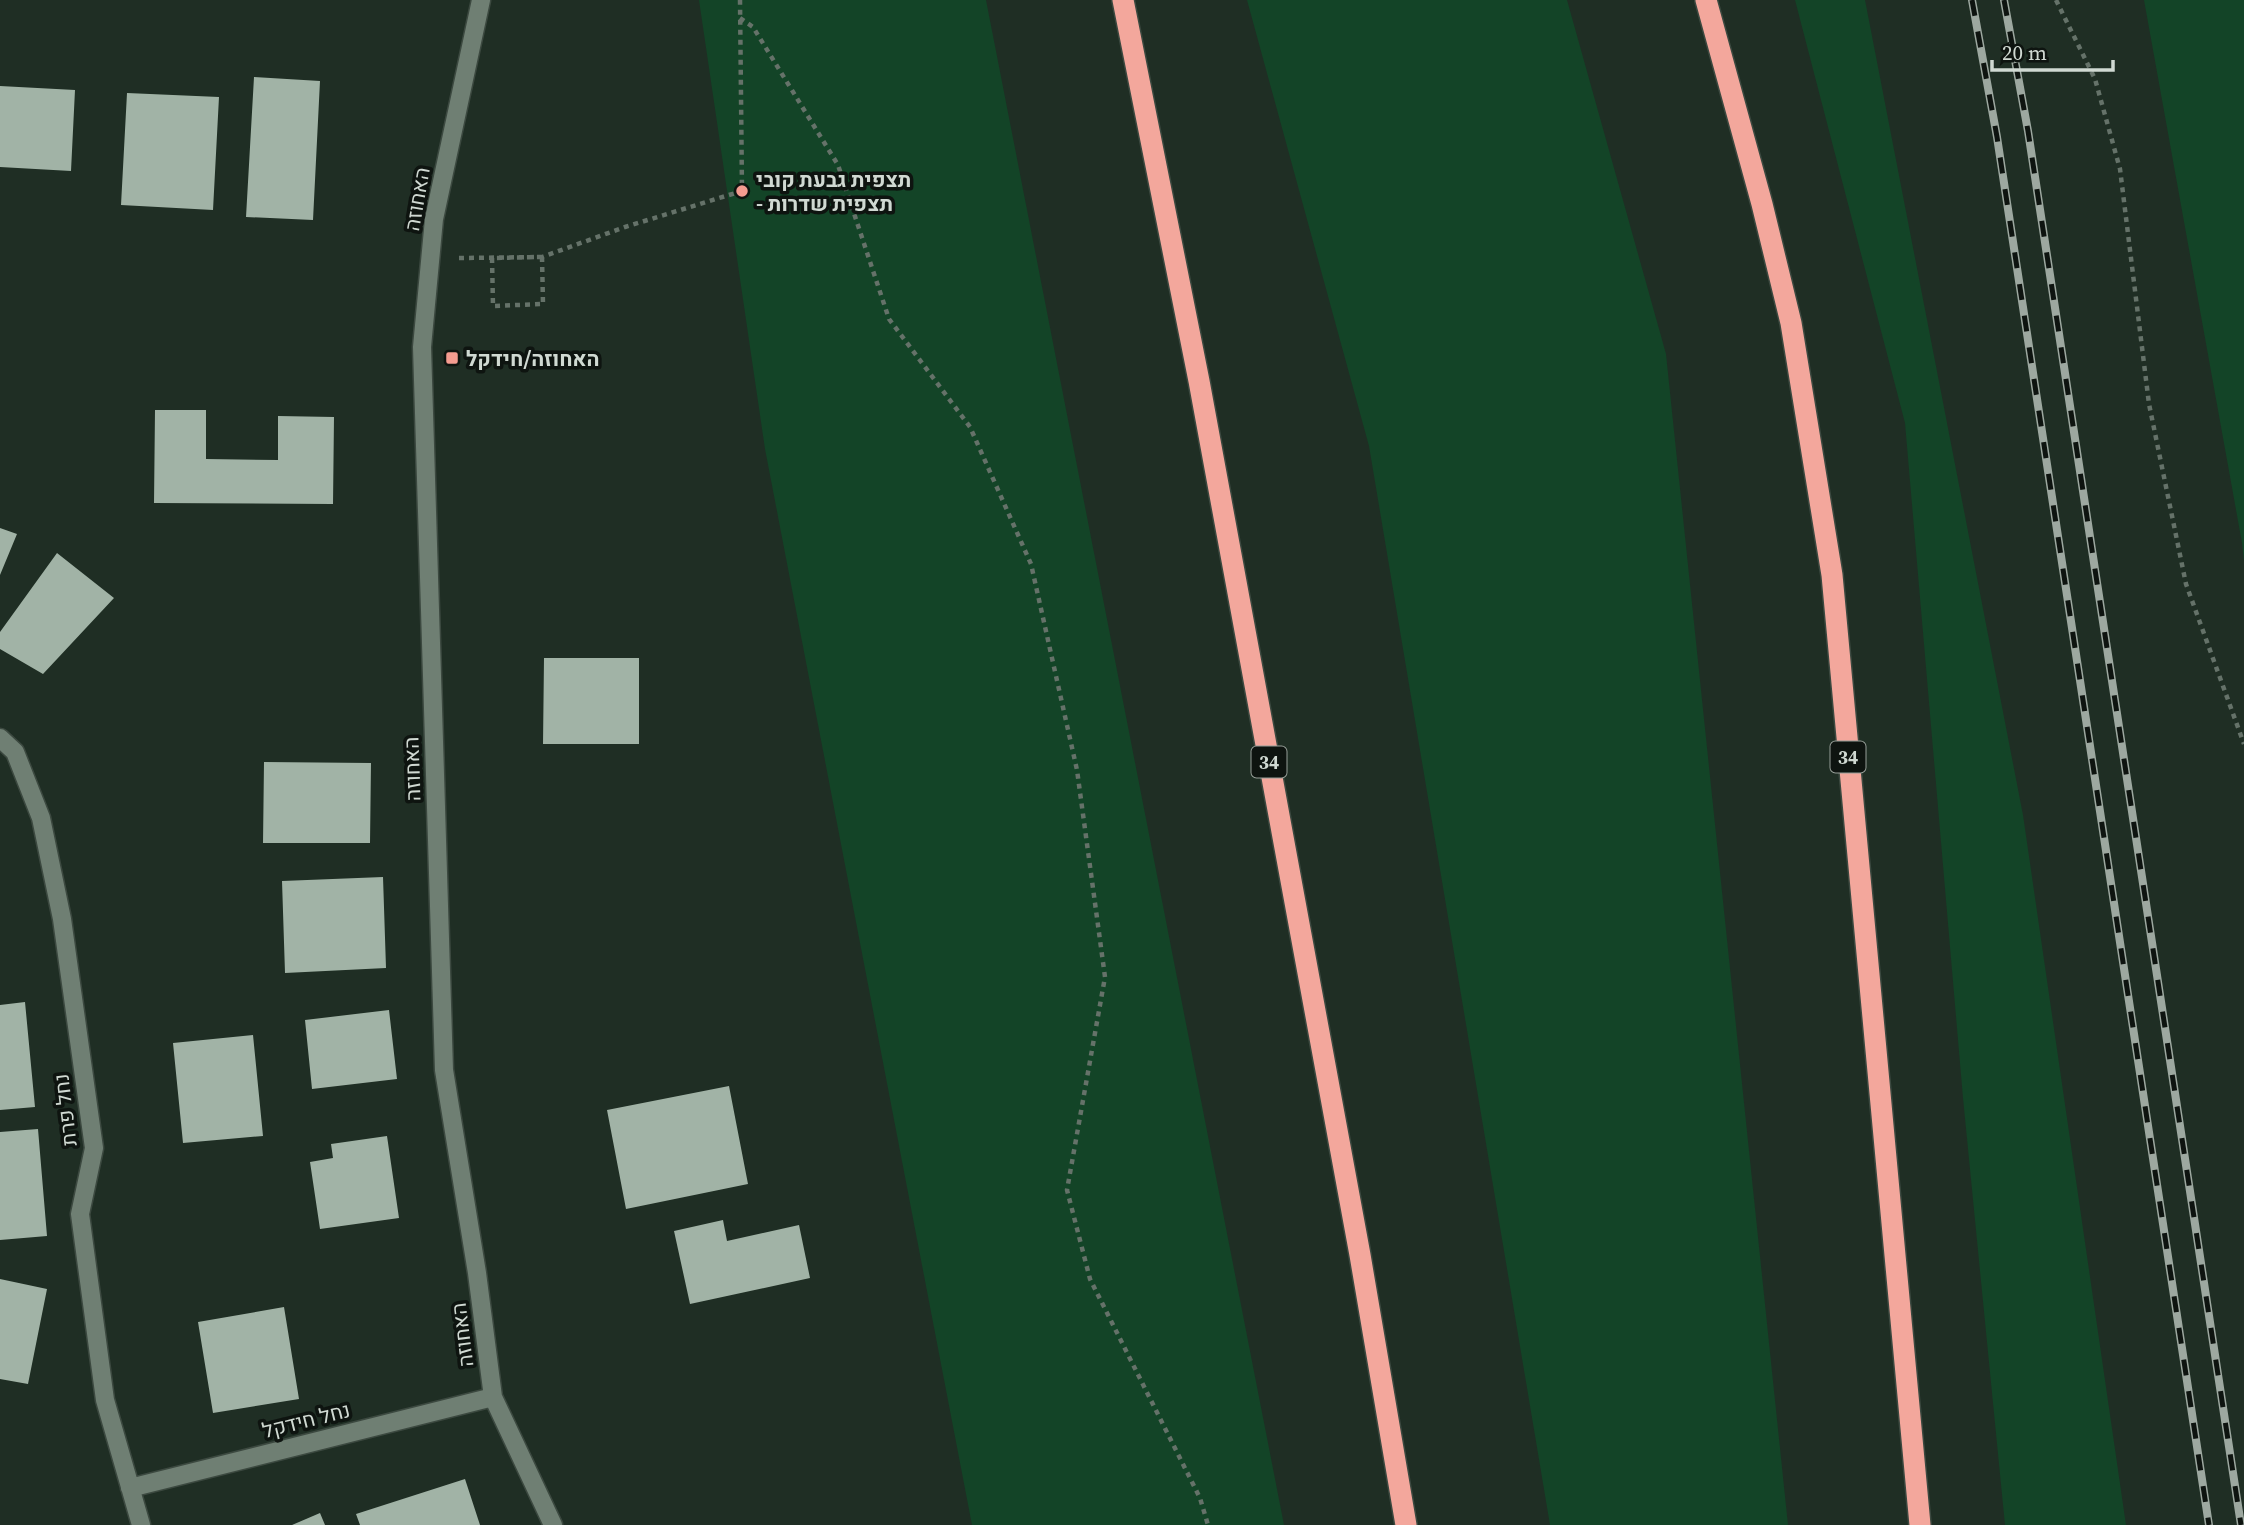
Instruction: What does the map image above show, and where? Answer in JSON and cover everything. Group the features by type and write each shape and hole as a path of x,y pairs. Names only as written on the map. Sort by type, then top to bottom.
{"highway":[{"name":"34","path":"1123,0 1202,394 1355,1228 1406,1525"},
{"name":"34","path":"1706,0 1762,204 1791,323 1832,575 1920,1525"}],"street":[{"name":"האחוזה","path":"481,0 434,219 422,346 444,1070 477,1273 493,1396 553,1525"},
{"name":"נחל פרת","path":"0,738 15,752 41,818 62,919 94,1148 80,1214 105,1400 141,1525"},
{"name":"נחל חידקל","path":"130,1488 493,1396"}],"path":[{"path":"542,257 542,304 493,306 492,258 542,257 625,227 742,191 740,0"},
{"path":"2056,0 2095,79 2120,169 2148,404 2184,572 2244,744"},
{"path":"740,18 753,27 838,165 889,319 970,427 1031,564 1076,770 1105,977 1067,1190 1090,1279 1200,1498 1208,1525"}],"green space":[{"path":"699,0 986,0 1284,1525 972,1525 765,449"},
{"path":"1247,0 1567,0 1666,354 1788,1525 1550,1525 1369,446"},
{"path":"1795,0 1865,0 2023,815 2126,1525 2005,1525 1963,1098 1905,423"},
{"path":"2144,0 2244,0 2244,561 2242,543"}],"building":[{"path":"254,77 320,81 313,220 246,217"},
{"path":"0,86 75,90 71,171 0,167"},
{"path":"127,93 219,97 213,210 121,205"},
{"path":"155,410 206,410 206,459 278,460 278,416 334,417 333,504 154,503"},
{"path":"0,528 17,534 0,575"},
{"path":"57,553 114,598 43,674 0,649 0,632"},
{"path":"544,658 639,658 639,744 543,744"},
{"path":"264,762 371,763 370,843 263,843"},
{"path":"383,877 386,968 285,973 282,881"},
{"path":"25,1002 35,1107 0,1110 0,1005"},
{"path":"389,1010 397,1079 312,1089 305,1020"},
{"path":"253,1035 263,1136 183,1143 173,1043"},
{"path":"729,1086 748,1184 626,1209 607,1110"},
{"path":"38,1129 47,1236 0,1240 0,1132"},
{"path":"387,1136 399,1218 320,1229 310,1162 333,1158 331,1144"},
{"path":"723,1220 727,1241 799,1225 810,1278 690,1304 674,1231"},
{"path":"0,1279 47,1289 28,1384 0,1379"},
{"path":"284,1307 299,1399 213,1413 198,1322"},
{"path":"465,1479 480,1525 360,1525 356,1514"},
{"path":"320,1513 325,1525 292,1525"}],"railway":[{"path":"1972,0 1997,137 2209,1525"},
{"path":"2004,0 2028,131 2241,1525"}],"place":[{"name":"תצפית גבעת קובי - תצפית שדרות","path":"742,191"},
{"name":"האחוזה/חידקל","path":"452,358"}]}
